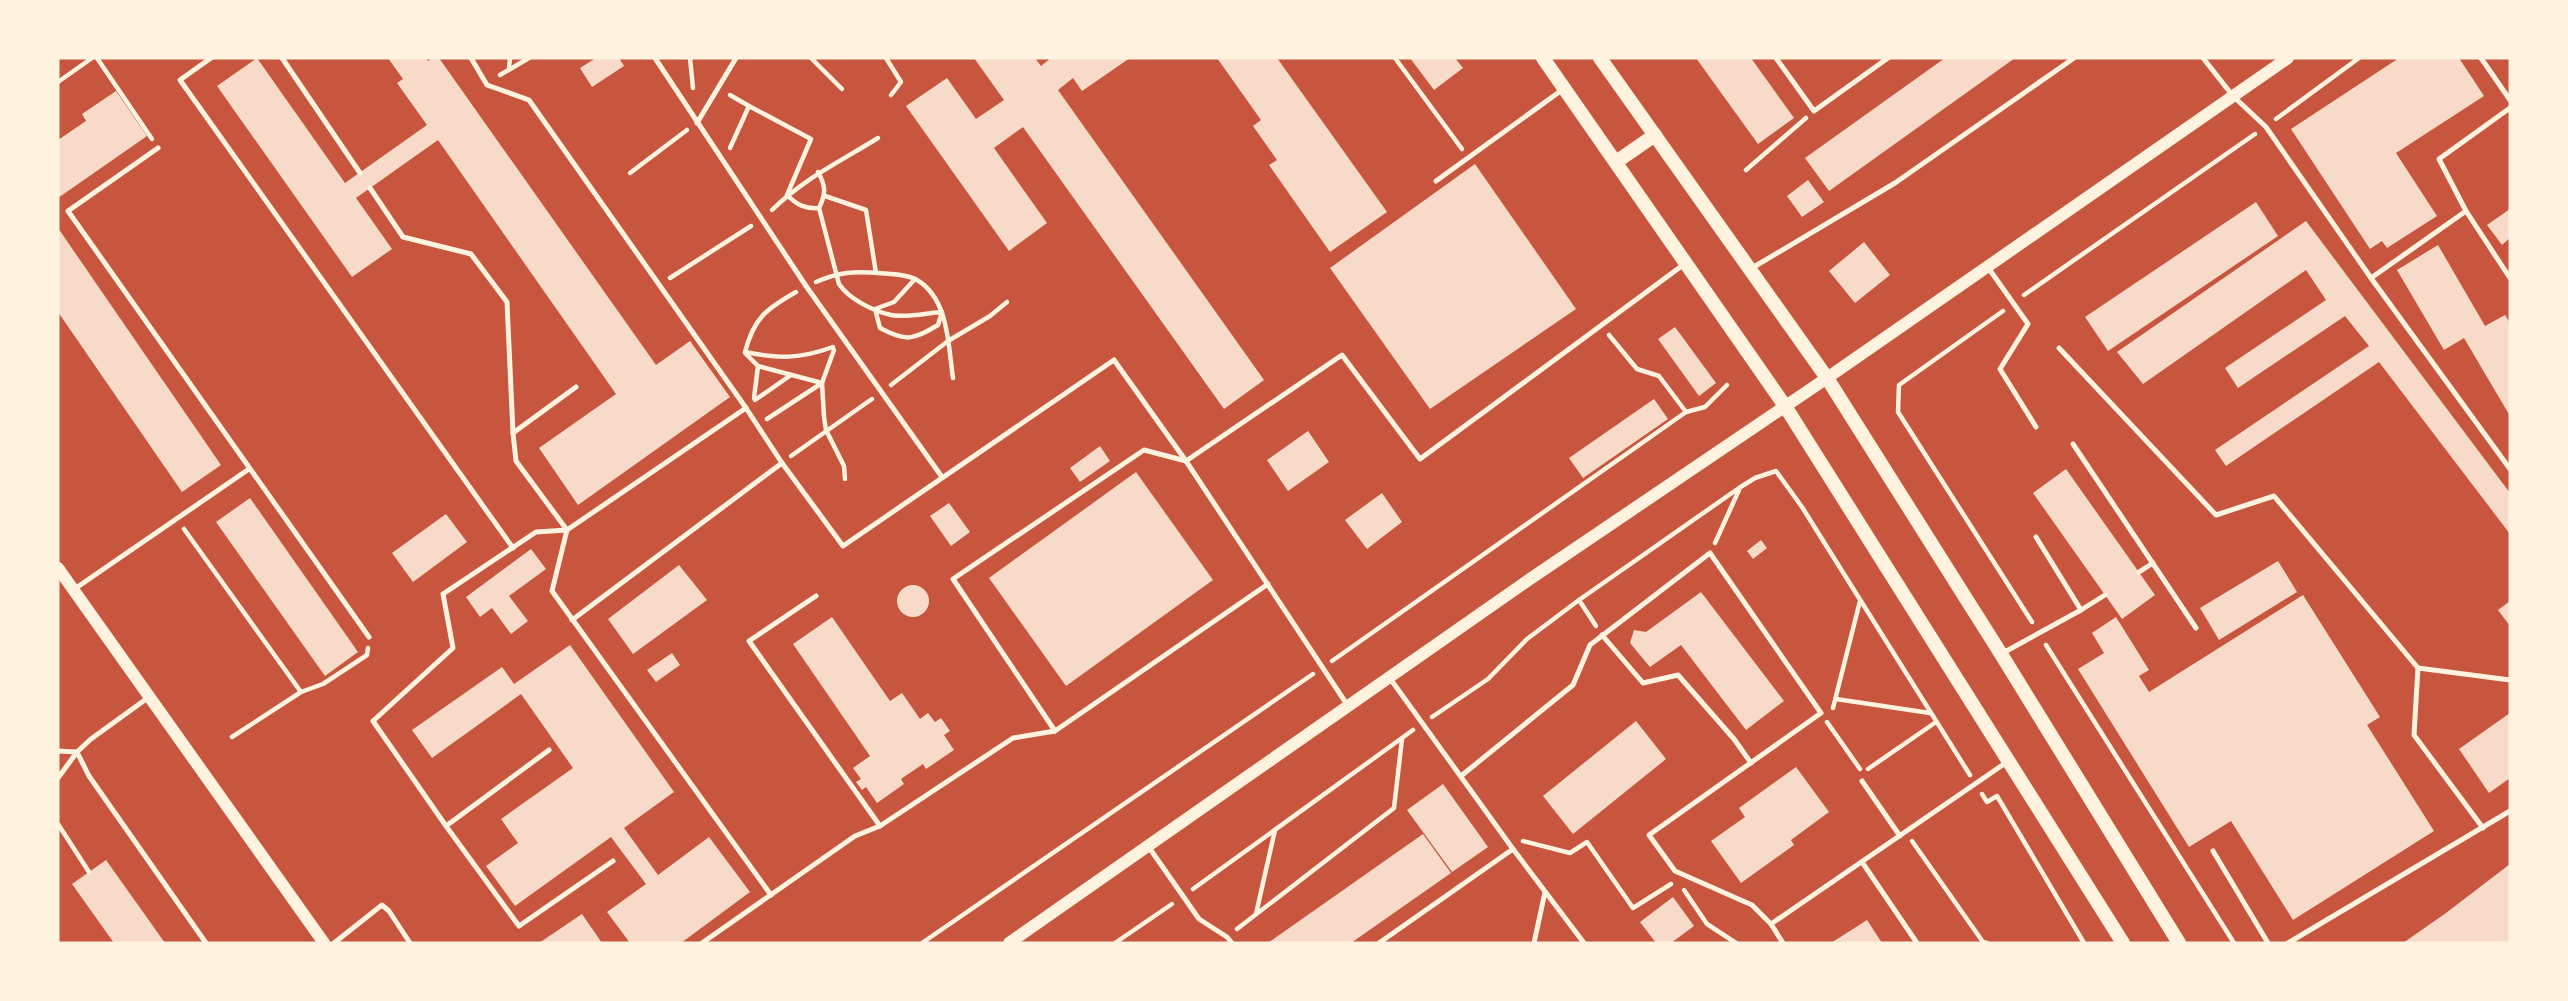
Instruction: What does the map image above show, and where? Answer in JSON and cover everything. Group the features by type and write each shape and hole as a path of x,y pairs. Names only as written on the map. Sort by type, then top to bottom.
{"main road":[{"path":"1543,58 1784,406 2123,943"},
{"path":"1600,58 1826,378 2001,654 2179,943"},
{"path":"1616,162 1655,135"}],"street":[{"path":"1009,943 2288,58"},
{"path":"58,568 324,943"}],"lane":[{"path":"211,58 180,80 513,548"},
{"path":"282,58 360,173"},
{"path":"471,58 487,85 529,100 782,463 843,545 1114,360 1186,461 1348,706"},
{"path":"655,58 806,286 942,477"},
{"path":"696,123 736,58"},
{"path":"1776,58 1814,111 1888,58"},
{"path":"1750,269 1895,183 2074,58"},
{"path":"2203,58 2233,96 2266,127 2371,278 2510,469"},
{"path":"2481,58 2510,100"},
{"path":"1436,181 1565,88"},
{"path":"2510,108 2439,159 2466,211 2510,278"},
{"path":"158,148 68,211 369,637"},
{"path":"370,188 403,237 471,254 507,302 516,461 567,530"},
{"path":"2371,278 2466,211"},
{"path":"1055,731 953,579 1144,450 1186,461 1342,355 1420,459 1686,263"},
{"path":"1987,266 2028,324 2000,369 2036,426"},
{"path":"2059,348 2216,515 2274,496 2418,668 2510,680"},
{"path":"513,433 576,387"},
{"path":"613,861 519,926 373,721 453,648 443,594 536,532 567,530 746,408"},
{"path":"2073,444 2196,628"},
{"path":"572,620 782,463"},
{"path":"73,590 249,469"},
{"path":"567,530 552,591 772,895"},
{"path":"2036,537 2081,610"},
{"path":"1461,776 1573,685 1590,645 1710,553 1821,713 1649,835 1675,871 1752,905 1783,943"},
{"path":"2139,572 2153,563"},
{"path":"702,943 855,836 880,826 1013,738 1055,731 1268,584"},
{"path":"2001,654 2105,595"},
{"path":"816,596 749,641 880,826"},
{"path":"1602,635 1643,683 1678,675 1751,762"},
{"path":"2418,668 2414,734 2483,828"},
{"path":"1390,677 1584,943"},
{"path":"58,778 77,752 149,697"},
{"path":"446,826 549,750"},
{"path":"58,751 77,752"},
{"path":"77,752 89,776 206,943"},
{"path":"1771,925 2007,762"},
{"path":"1862,781 1903,834"},
{"path":"2288,943 2510,811"},
{"path":"1148,846 1199,919 1232,943"},
{"path":"1379,943 1513,849"},
{"path":"2213,850 2268,943"},
{"path":"1862,862 1917,943"},
{"path":"1534,943 1545,892"},
{"path":"334,943 382,905 410,943"}],"path":[{"path":"58,82 94,58 158,148"},
{"path":"509,68 510,58"},
{"path":"487,85 509,68 529,58"},
{"path":"811,58 842,89"},
{"path":"886,58 901,82 891,94"},
{"path":"1395,58 1469,158"},
{"path":"2234,943 1898,412 1899,384 2266,127 2359,58"},
{"path":"717,87 811,139 787,195 807,209 819,208"},
{"path":"723,162 749,106"},
{"path":"1746,170 1814,111"},
{"path":"630,173 696,123"},
{"path":"818,172 825,183 825,196 819,208 839,284 850,296 892,315 942,312 938,325 919,337 905,339 880,328 875,309"},
{"path":"825,196 866,210 876,273"},
{"path":"875,309 894,302 916,279"},
{"path":"1601,326 1637,369 1659,376 1686,412"},
{"path":"1967,326 1972,332"},
{"path":"836,346 822,383 826,430 844,466 845,479"},
{"path":"745,352 758,366 822,383"},
{"path":"754,401 758,366"},
{"path":"746,408 792,375"},
{"path":"757,425 822,383"},
{"path":"1115,943 1488,679 1527,639 1579,600 1755,478 1776,471 1802,507 1987,802 1997,796 2084,943"},
{"path":"1710,553 1740,488"},
{"path":"177,519 301,692"},
{"path":"1579,600 1602,635"},
{"path":"1860,600 1836,699 1931,713"},
{"path":"232,737 301,692 323,684 367,655 369,637"},
{"path":"1863,773 1937,722"},
{"path":"1227,937 1394,808 1402,738"},
{"path":"58,824 89,872"},
{"path":"1256,914 1276,829"},
{"path":"1903,834 1983,942 1987,943"},
{"path":"1513,849 1524,841 1570,853 1587,842 1633,908 1676,880 1707,924 1737,943"}],"building":[{"path":"257,58 345,183 427,125 397,83 403,79 388,58 426,58 428,61 439,58 656,365 690,341 730,397 578,505 539,448 616,394 438,140 356,198 392,249 352,277 217,86"},
{"path":"596,58 619,58 624,66 592,87 580,68"},
{"path":"974,58 1035,58 1041,66 1051,58 1130,58 1082,91 1073,78 1058,90 1264,380 1224,409 1023,127 994,148 1047,223 1009,251 906,106 947,78 976,119 1004,100"},
{"path":"1217,58 1277,58 1387,212 1330,252 1269,165 1277,160 1253,126 1261,120"},
{"path":"1410,58 1455,58 1463,68 1434,90"},
{"path":"1696,58 1751,58 1794,118 1758,144"},
{"path":"1945,58 2015,58 1829,191 1805,158"},
{"path":"2399,58 2459,58 2484,96 2396,153 2437,216 2387,248 2382,241 2370,249 2291,129"},
{"path":"116,91 147,136 58,198 58,140 86,121 82,114"},
{"path":"1475,164 1576,309 1430,409 1330,268"},
{"path":"1808,180 1824,202 1802,217 1787,196"},
{"path":"2256,202 2278,236 2108,351 2085,317"},
{"path":"2510,209 2510,238 2502,245 2487,225"},
{"path":"2306,221 2510,493 2510,534 2379,362 2226,466 2215,450 2369,346 2345,316 2238,388 2225,368 2326,300 2306,270 2143,384 2117,352"},
{"path":"58,228 221,465 182,492 58,312"},
{"path":"1864,242 1890,275 1855,303 1829,271"},
{"path":"2438,245 2485,326 2505,315 2510,323 2510,416 2464,338 2444,350 2397,270"},
{"path":"1675,327 1716,383 1699,396 1658,339"},
{"path":"1654,399 1668,419 1583,478 1569,458"},
{"path":"1308,431 1329,462 1288,491 1267,460"},
{"path":"1100,446 1110,461 1080,482 1070,468"},
{"path":"2066,469 2155,595 2122,619 2033,493"},
{"path":"1136,472 1213,580 1066,686 989,578"},
{"path":"1382,493 1402,522 1367,549 1345,520"},
{"path":"250,498 358,652 325,676 216,522"},
{"path":"949,503 970,532 951,546 930,516"},
{"path":"446,514 467,542 413,582 392,553"},
{"path":"1761,540 1767,548 1753,559 1747,551"},
{"path":"531,549 546,569 509,596 528,621 511,634 492,608 480,617 466,597"},
{"path":"2278,561 2297,592 2219,640 2200,608"},
{"path":"679,565 707,600 633,654 608,619"},
{"path":"913,585 924,590 929,601 924,612 913,617 902,612 897,601 902,590"},
{"path":"1701,592 1784,701 1746,730 1681,645 1650,667 1630,643 1634,630 1646,632"},
{"path":"2303,595 2380,717 2367,725 2434,831 2293,920 2231,821 2189,847 2078,669 2104,653 2092,633 2116,617 2149,670 2139,676 2149,692"},
{"path":"2510,601 2510,626 2498,610"},
{"path":"832,617 890,701 902,693 920,719 928,713 935,722 941,718 950,731 944,735 954,750 926,769 923,764 901,779 904,784 877,803 866,787 862,790 856,782 861,779 853,768 870,756 793,644"},
{"path":"570,645 674,792 624,828 658,875 709,837 750,892 681,943 630,943 607,912 646,884 611,837 515,906 486,866 518,843 501,819 573,768 521,694 432,758 412,730 502,667 514,684"},
{"path":"672,653 680,665 656,682 647,670"},
{"path":"2510,713 2510,778 2489,793 2459,749"},
{"path":"1636,721 1666,759 1573,834 1543,796"},
{"path":"1796,767 1829,812 1791,840 1794,845 1741,883 1711,841 1745,817 1739,808"},
{"path":"1443,784 1488,847 1452,872 1407,810"},
{"path":"1423,834 1451,873 1351,943 1268,943"},
{"path":"106,860 165,943 114,943 72,884"},
{"path":"2510,864 2510,943 2403,943 2446,913"},
{"path":"1673,897 1694,926 1671,943 1656,943 1640,922"},
{"path":"582,914 602,943 539,943"},
{"path":"1867,920 1882,943 1831,943"}]}
